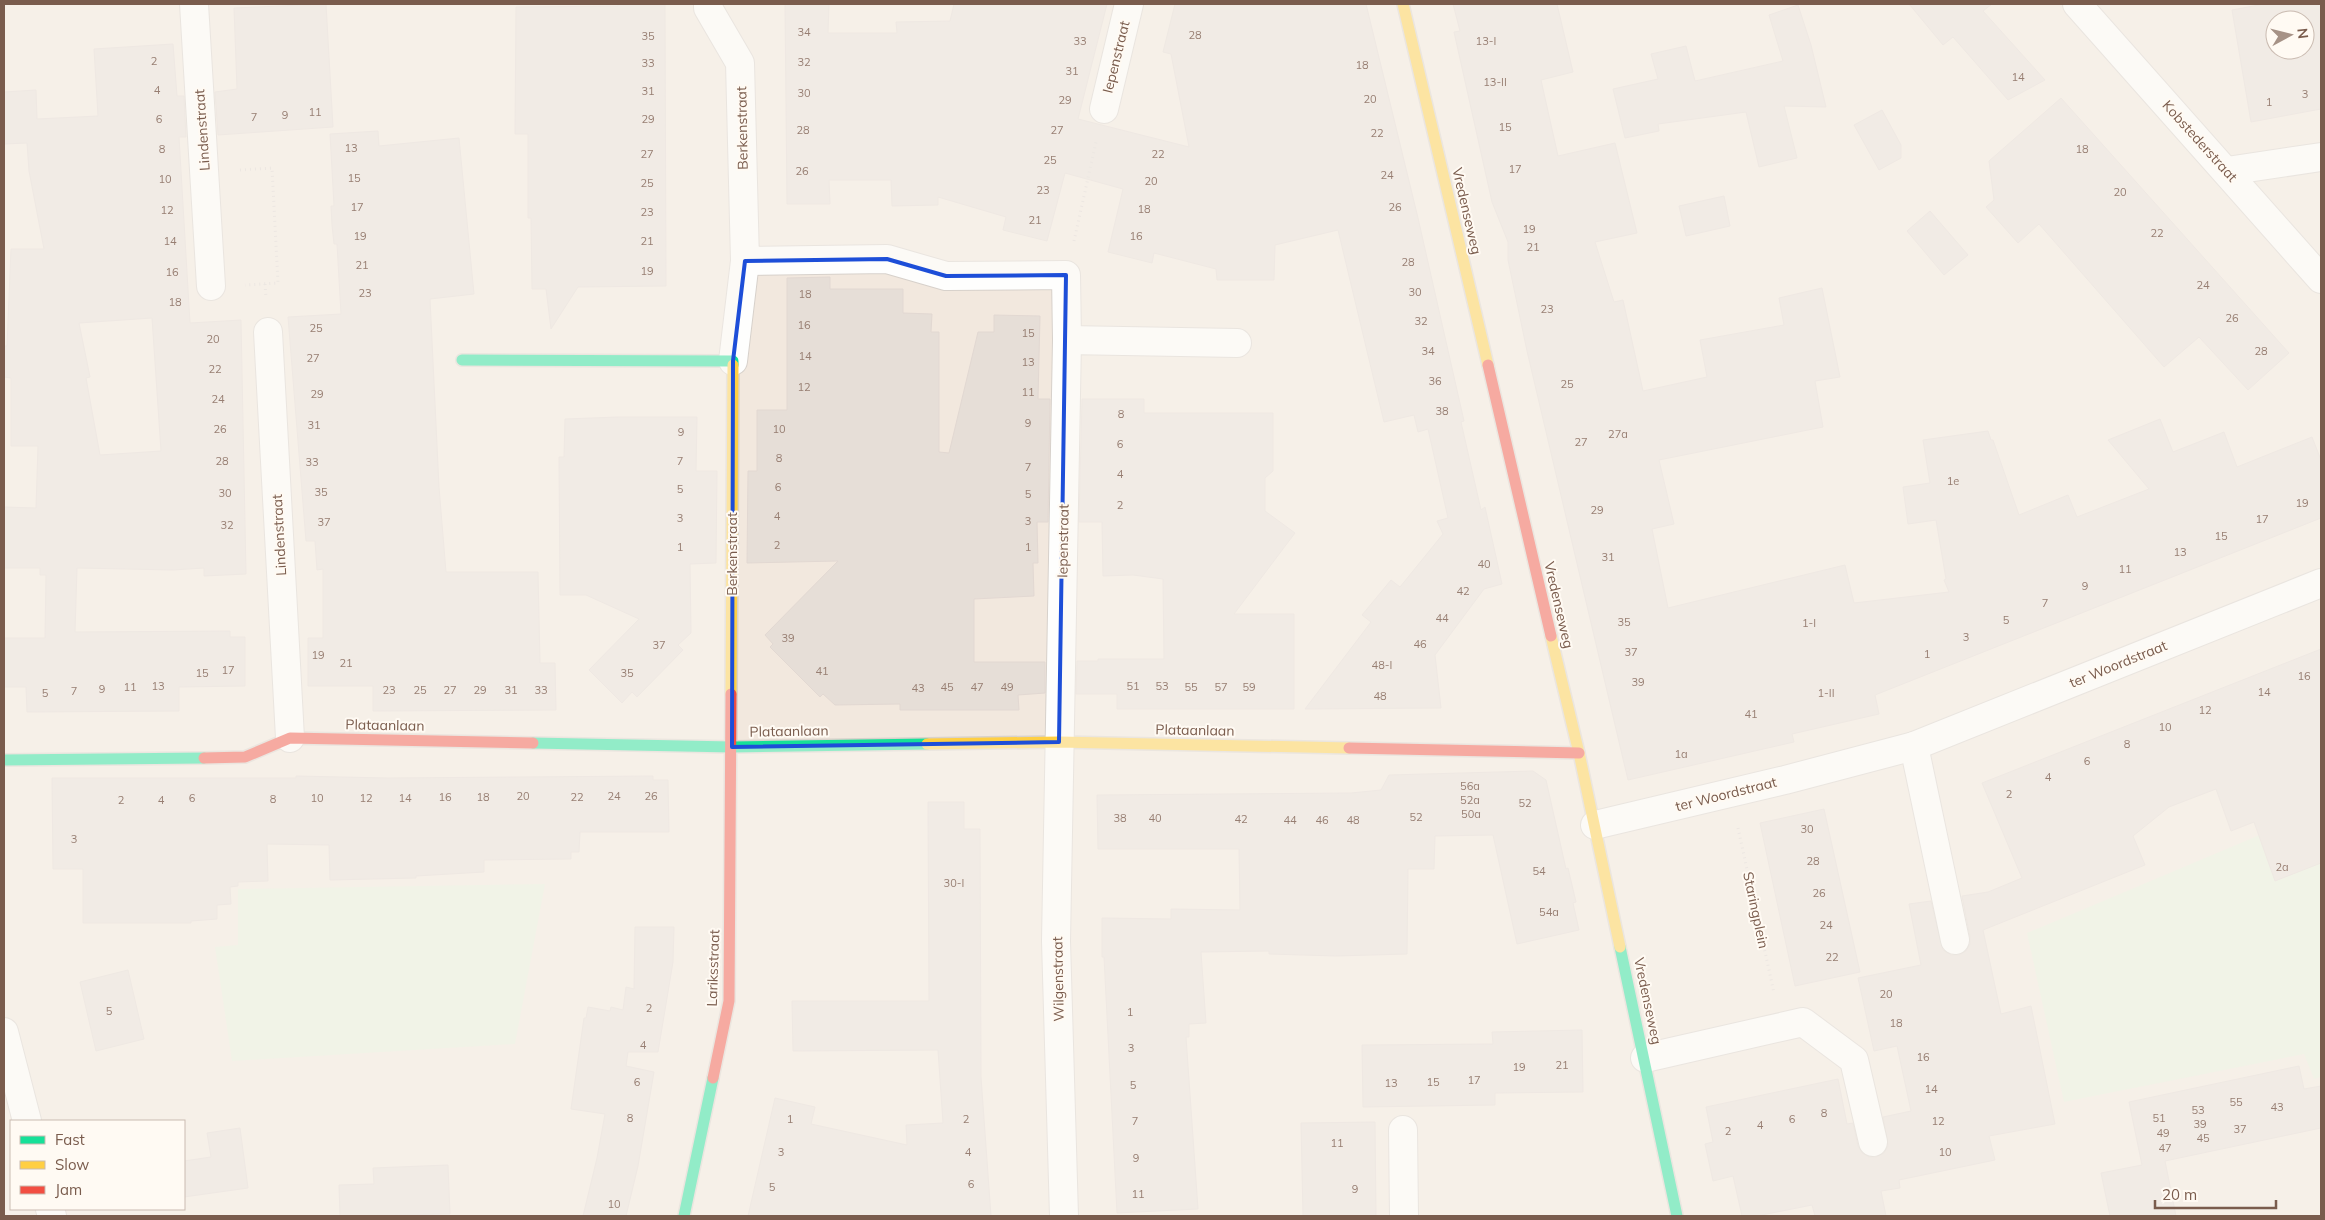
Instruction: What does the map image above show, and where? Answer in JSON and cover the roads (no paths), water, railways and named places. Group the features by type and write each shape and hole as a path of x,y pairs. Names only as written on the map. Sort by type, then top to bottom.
{"street":[{"name":"Lindenstraat","path":"194,4 211,286"},
{"name":"Berkenstraat","path":"708,4 708,8 740,62 745,261 733,361 732,747"},
{"name":"Iepenstraat","path":"1104,110 1129,4"},
{"name":"Vredenseweg","path":"1403,4 1579,753 1677,1216"},
{"name":"Kobstederstraat","path":"2077,4 2321,279"},
{"path":"2227,171 2321,157"},
{"name":"Iepenstraat","path":"745,261 887,259 946,276 1066,275 1067,340 1059,742"},
{"name":"Lindenstraat","path":"268,332 290,738"},
{"path":"1067,340 1237,344"},
{"path":"462,360 733,361"},
{"name":"ter Woordstraat","path":"1595,825 1731,793 1914,746 2321,583"},
{"name":"Plataanlaan","path":"4,760 244,757 290,738 732,747 1059,742 1579,753"},
{"name":"Wilgenstraat","path":"1059,742 1056,941 1064,1216"},
{"path":"1914,746 1955,940"},
{"name":"Lariksstraat","path":"684,1216 730,1001 732,747"},
{"path":"1645,1058 1803,1022 1854,1060 1873,1142"},
{"path":"4,1032 27,1120"},
{"path":"1403,1130 1404,1216"}]}
